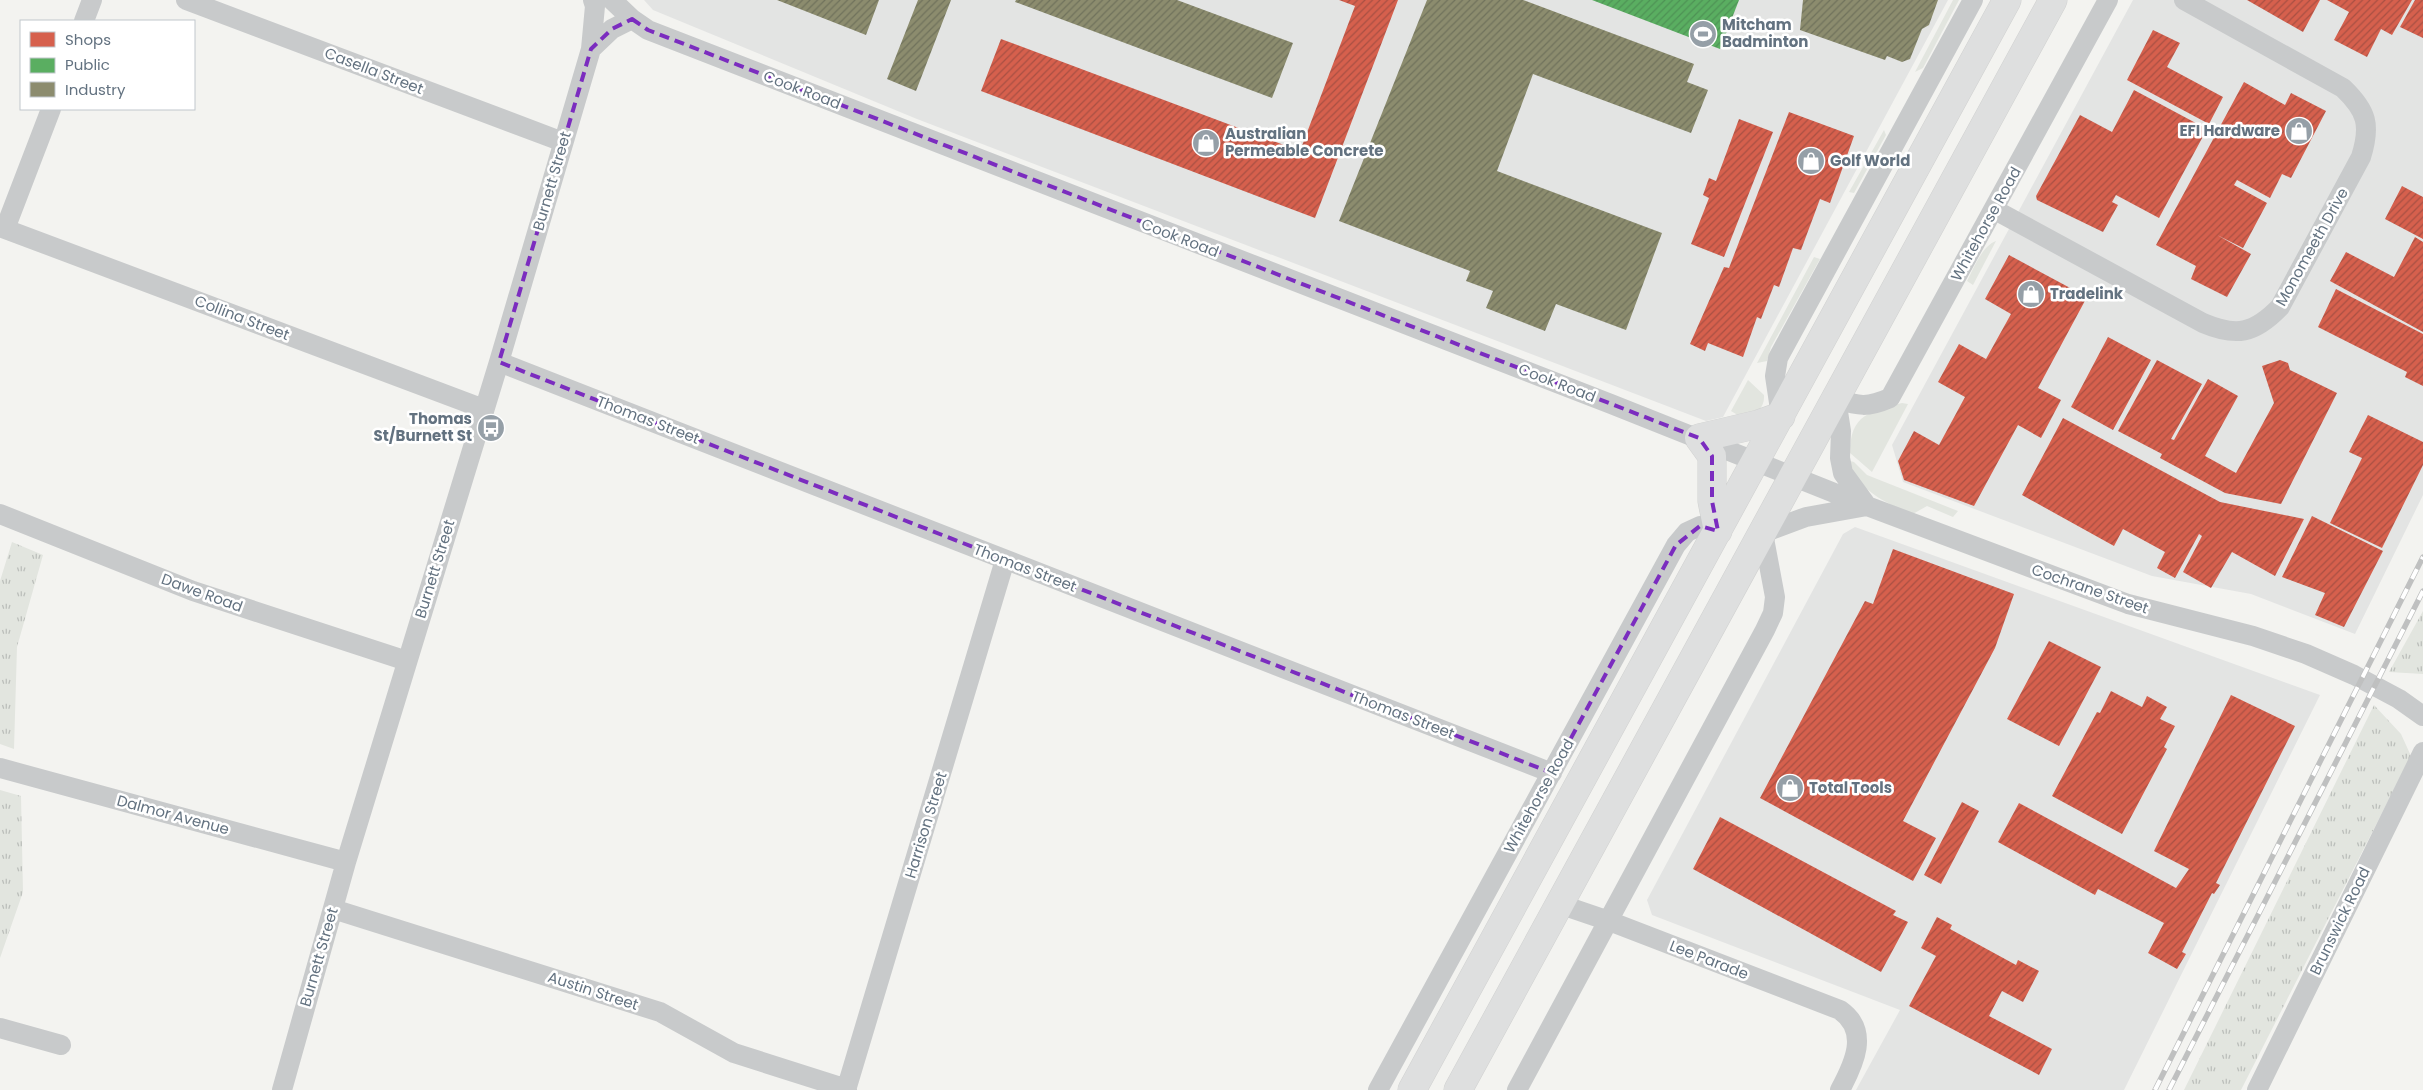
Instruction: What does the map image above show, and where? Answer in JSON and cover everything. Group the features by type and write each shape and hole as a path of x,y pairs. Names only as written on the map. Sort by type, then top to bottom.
{"highway":[{"name":"Whitehorse Road","path":"1412,1090 2006,0"},
{"path":"1458,1090 2053,0"},
{"path":"1718,531 1712,501 1712,456 1699,438 1760,424 1781,416"}],"street":[{"path":"84,20 92,0"},
{"name":"Casella Street","path":"186,0 563,142"},
{"name":"Burnett Street","path":"282,1090 346,862 499,362 591,49 594,0"},
{"name":"Cook Road","path":"612,0 632,19 648,30 1756,461"},
{"path":"1781,416 1774,376 1778,358 1973,0"},
{"name":"Whitehorse Road","path":"1836,399 1859,406 1874,405 1890,398 2108,0"},
{"name":"Monomeeth Drive","path":"1994,210 2203,323 2224,332 2235,333 2249,328 2271,316 2280,307 2360,157 2367,139 2366,119 2358,102 2343,88 2184,0"},
{"name":"Burnett Street","path":"591,49 612,29 632,19"},
{"path":"3,228 51,110"},
{"name":"Collina Street","path":"3,228 484,409"},
{"name":"Thomas Street","path":"499,362 1552,772"},
{"path":"1517,1090 1773,613 1775,597 1763,533 1806,517 1866,506 1843,473 1840,458 1841,430 1836,399"},
{"name":"Cochrane Street","path":"1756,461 1866,506 2128,604 2253,636 2306,654 2354,675 2399,699 2423,716"},
{"name":"Dawe Road","path":"0,514 192,591 407,661"},
{"name":"Whitehorse Road","path":"1378,1090 1676,545 1687,532 1700,526 1718,531"},
{"name":"Harrison Street","path":"847,1089 1005,560"},
{"name":"Brunswick Road","path":"2257,1090 2423,752"},
{"name":"Dalmor Avenue","path":"0,768 346,862"},
{"name":"Lee Parade","path":"1559,904 1609,921 1832,1006 1846,1014 1854,1024 1858,1043 1854,1063 1840,1090"},
{"name":"Austin Street","path":"333,909 660,1012 734,1053 847,1089"},
{"path":"0,1028 61,1045"}],"highlighted area":[{"path":"632,19 648,30 1699,438 1712,456 1712,501 1718,531 1700,526 1676,545 1552,773 499,362 591,49 612,29"}],"shaded area":[{"path":"644,0 1948,0 1723,417 1706,421 917,119 653,10"},
{"path":"2133,0 2423,0 2423,495 2355,634 2251,594 2152,576 1903,482 1892,445"},
{"path":"1855,527 2320,695 2124,1090 1856,1090 1900,1010 1652,915 1647,900 1843,534"}],"green space":[{"path":"1953,0 1959,0 1923,68 1915,72"},
{"path":"1884,130 1886,135 1854,193 1849,192"},
{"path":"1996,241 1973,285 1967,281 1983,252"},
{"path":"1814,257 1820,259 1771,347 1767,361 1757,363"},
{"path":"1748,380 1764,395 1764,400 1759,410 1746,420 1731,411"},
{"path":"1902,403 1908,404 1872,472 1850,453 1854,430 1858,422 1871,412"},
{"path":"1850,461 1854,462 1867,475 1958,511 1953,517 1927,506 1911,515 1883,500 1866,488 1853,471"},
{"path":"12,542 43,555 17,647 14,749 0,744 0,581"},
{"path":"2423,611 2423,674 2389,672"},
{"path":"2374,705 2401,734 2411,756 2241,1090 2184,1090"},
{"path":"0,790 21,796 23,892 0,958"}],"building: Shops":[{"path":"1339,0 1398,0 1315,218 981,91 1001,39 1300,151 1355,6"},
{"path":"2247,0 2320,0 2303,32"},
{"path":"2327,0 2412,0 2392,35 2381,29 2367,57 2334,40 2349,12"},
{"path":"2415,0 2423,0 2423,38 2400,27"},
{"path":"2153,30 2180,43 2167,67 2223,97 2209,124 2127,80"},
{"path":"2244,82 2285,105 2291,93 2326,111 2291,178 2282,174 2270,198 2237,180 2234,185 2267,203 2243,248 2217,235 2251,254 2227,297 2191,279 2196,266 2156,245"},
{"path":"2134,90 2207,129 2159,218 2116,195 2112,202 2118,205 2103,232 2037,200 2036,196 2080,115 2112,132"},
{"path":"1789,112 1854,136 1830,203 1820,199 1801,250 1793,248 1779,287 1774,285 1761,319 1757,317 1743,357 1708,343 1705,351 1690,344 1724,267 1729,268"},
{"path":"1739,119 1773,132 1724,257 1691,244 1709,198 1703,195 1709,178 1716,181"},
{"path":"2402,186 2423,197 2423,239 2385,219"},
{"path":"2415,237 2423,242 2423,332 2330,281 2346,252 2394,277"},
{"path":"2009,255 2087,297 2038,388 2061,400 2041,438 2018,425 1974,506 1904,480 1898,461 1914,431 1939,445 1965,397 1938,382 1959,344 1986,359 2011,314 1985,299"},
{"path":"2336,289 2423,334 2423,386 2405,377 2407,372 2318,327"},
{"path":"2108,337 2151,360 2113,430 2071,407"},
{"path":"2157,360 2202,384 2171,439 2174,440 2208,379 2238,396 2205,456 2236,473 2274,403 2262,366 2280,360 2288,363 2290,370 2337,393 2281,504 2225,493 2160,458 2162,454 2118,431"},
{"path":"2368,415 2423,442 2423,465 2382,548 2330,523 2362,458 2349,452"},
{"path":"2063,418 2220,502 2304,519 2275,576 2232,552 2211,588 2183,572 2202,536 2199,534 2175,578 2157,568 2165,552 2123,529 2114,546 2022,495"},
{"path":"2312,516 2383,551 2344,627 2315,615 2325,593 2282,577"},
{"path":"1893,549 2014,594 1995,648 1903,821 1936,838 1913,881 1760,798 1865,601 1873,604"},
{"path":"2049,641 2101,667 2059,746 2007,719"},
{"path":"2111,691 2142,707 2147,696 2167,707 2160,719 2175,726 2164,747 2167,749 2122,834 2052,796 2097,712 2100,713"},
{"path":"2231,695 2295,726 2216,883 2220,885 2214,894 2212,893 2182,952 2186,954 2177,969 2148,953 2164,923 2098,889 2095,895 1998,842 2019,803 2176,888 2189,869 2154,851"},
{"path":"1962,802 1979,811 1941,884 1924,875"},
{"path":"1720,817 1896,911 1893,915 1908,922 1881,972 1693,869"},
{"path":"1937,917 1952,925 1950,929 2016,965 2018,960 2039,971 2023,1002 2002,991 1989,1016 2052,1049 2039,1075 1909,1006 1936,956 1921,948"}],"building: Public":[{"name":"Mitcham Badminton","path":"1592,0 1739,0 1720,49"}],"building: Industry":[{"path":"777,0 879,0 866,35"},
{"path":"918,0 951,0 916,91 887,79"},
{"path":"1016,0 1177,0 1293,43 1272,98 1015,2"},
{"path":"1427,0 1523,0 1694,64 1687,82 1708,90 1691,133 1533,74 1497,171 1662,233 1626,330 1556,304 1545,331 1486,308 1493,291 1466,281 1470,271 1339,221"},
{"path":"1803,0 1938,0 1929,25 1922,29 1910,59 1902,62 1887,56 1885,60 1800,30"}],"railway":[{"path":"2155,1090 2423,557"},
{"path":"2169,1090 2423,591"}],"place":[{"name":"Mitcham Badminton","path":"1703,34"},
{"name":"EFI Hardware","path":"2299,131"},
{"name":"Australian Permeable Concrete","path":"1206,143"},
{"name":"Golf World","path":"1811,161"},
{"name":"Tradelink","path":"2031,294"},
{"name":"Thomas St/Burnett St","path":"491,428"},
{"name":"Total Tools","path":"1790,788"}]}
